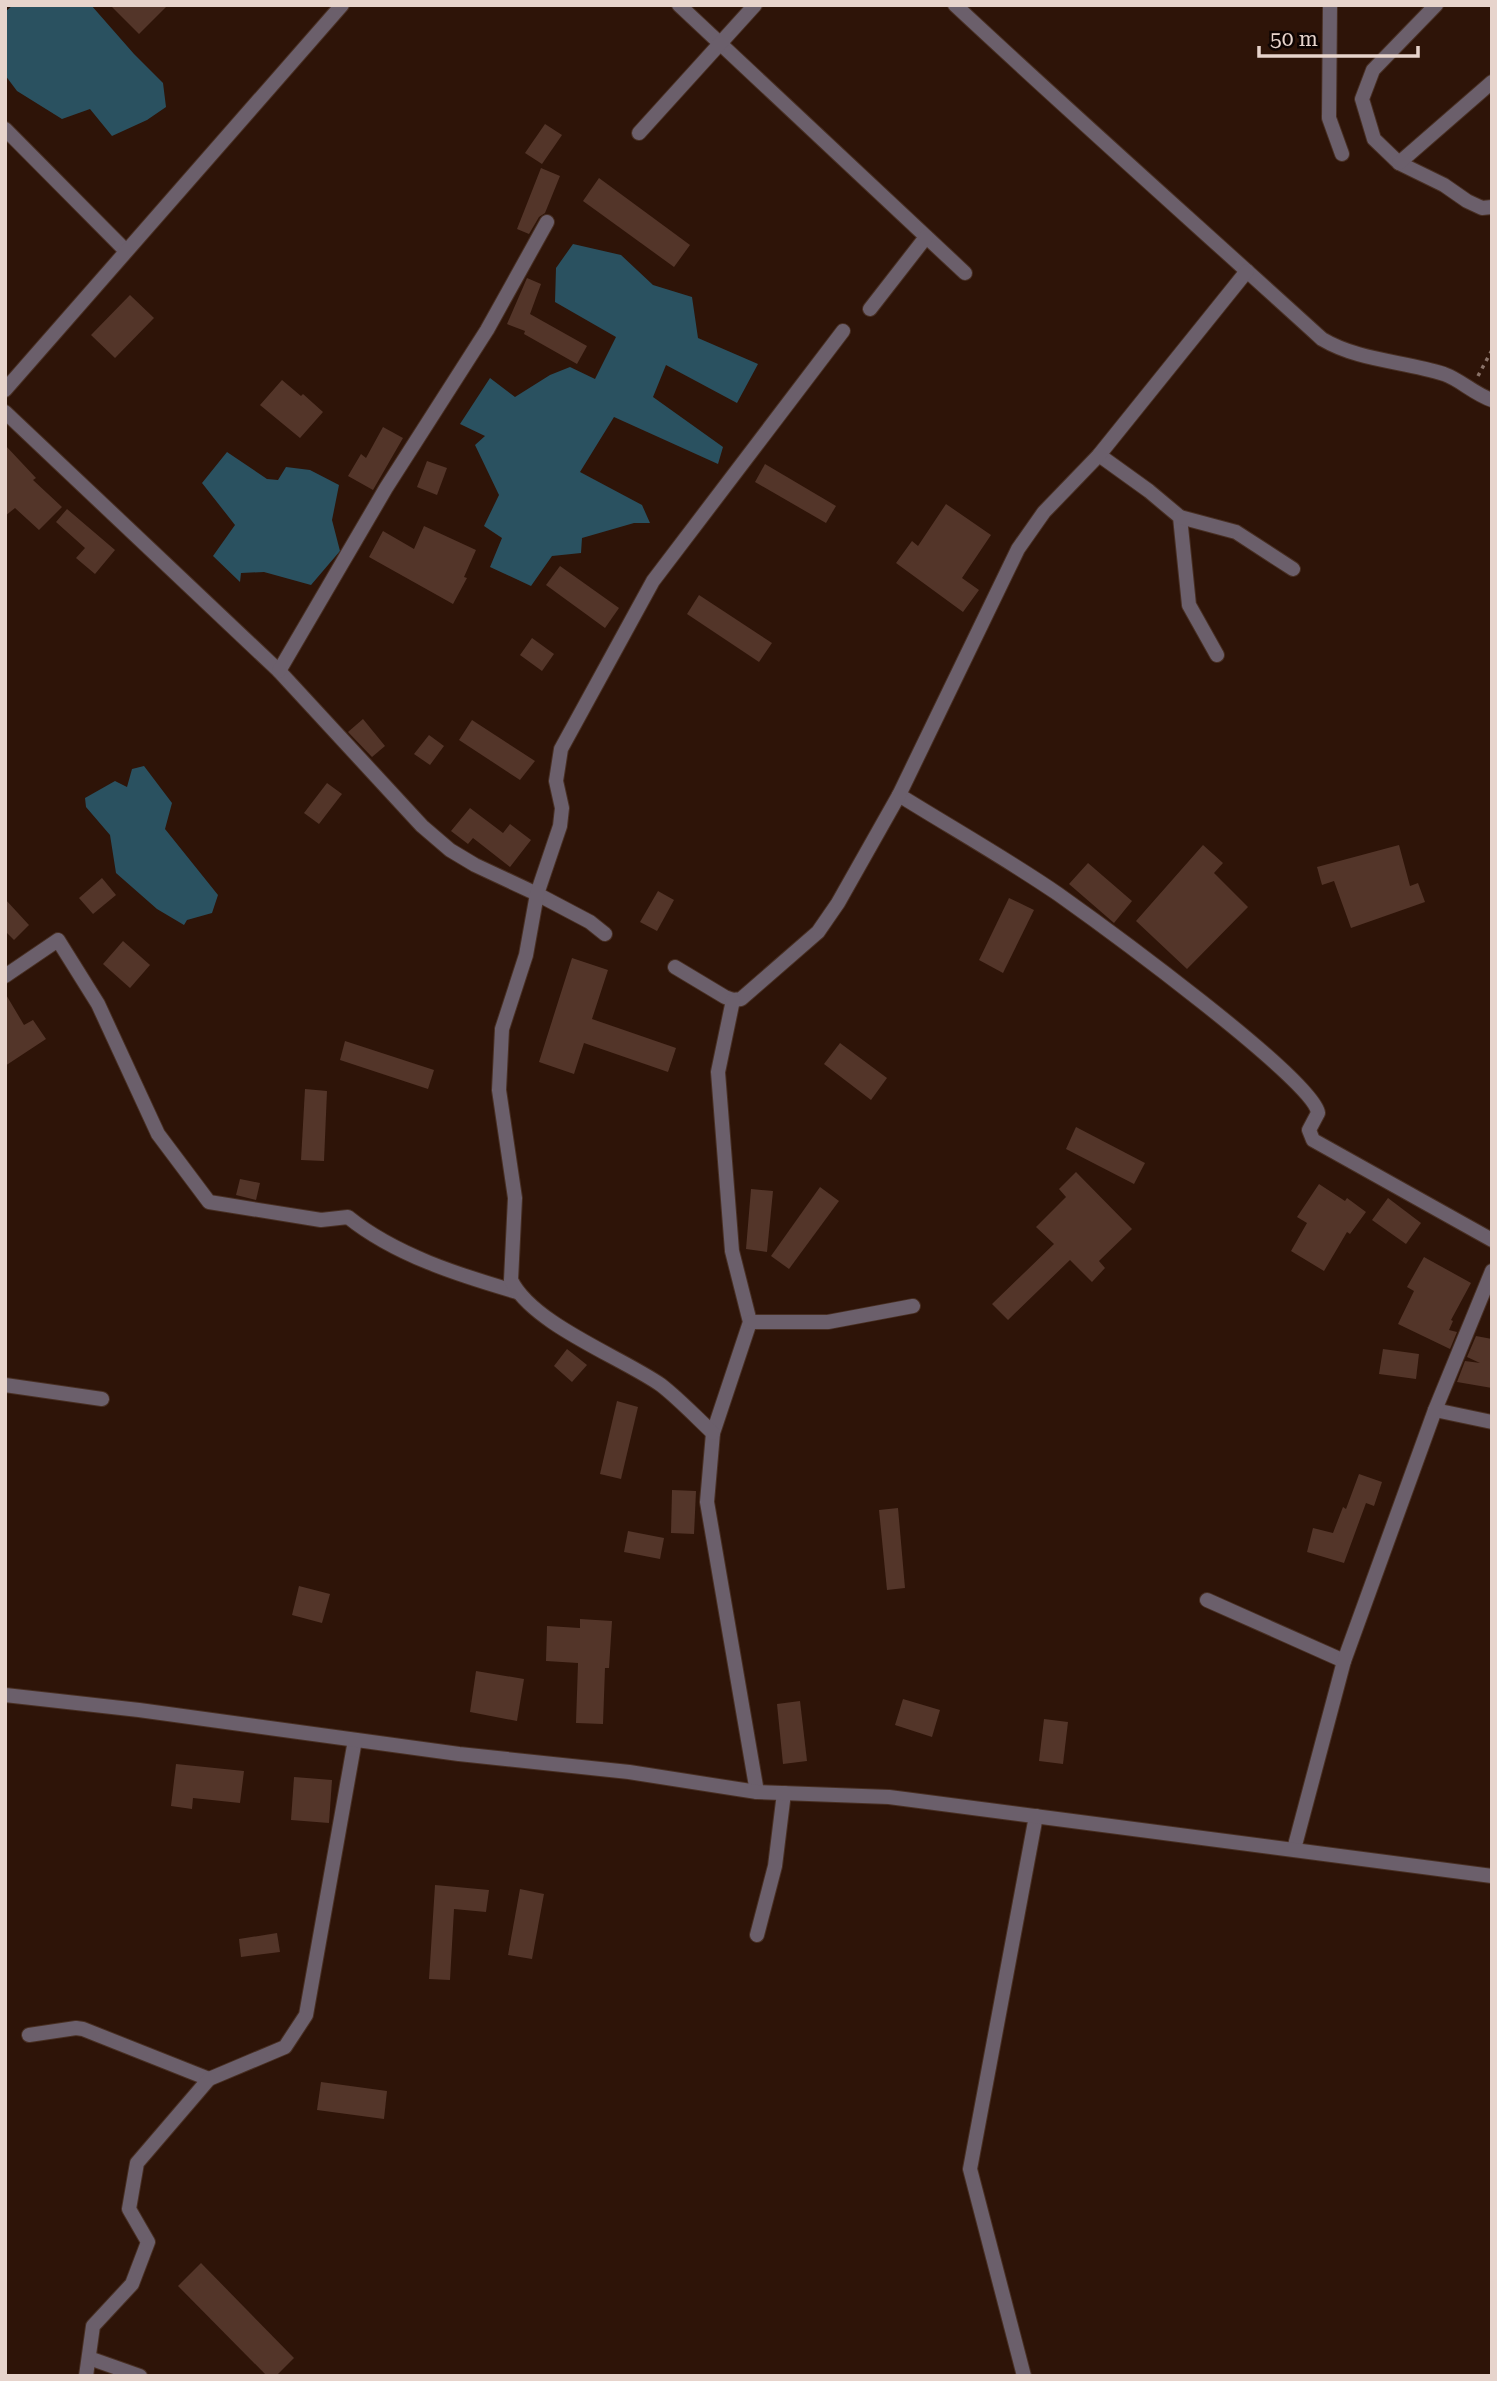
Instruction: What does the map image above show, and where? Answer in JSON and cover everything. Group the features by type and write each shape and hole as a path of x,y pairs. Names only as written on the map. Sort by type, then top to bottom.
{"street":[{"path":"679,5 965,274"},
{"path":"639,133 755,5"},
{"path":"956,5 1111,151 1322,339 1343,350 1440,373 1459,380 1470,390 1492,400"},
{"path":"1329,5 1329,118 1342,154"},
{"path":"1436,5 1373,69 1362,99 1374,139 1399,163 1444,185 1467,201 1482,208 1492,207"},
{"path":"5,390 339,6"},
{"path":"1399,163 1492,82"},
{"path":"5,129 126,251"},
{"path":"279,671 386,488 487,330 547,222"},
{"path":"870,309 926,237"},
{"path":"675,967 733,1000 741,999 818,932 838,903 900,795 1018,549 1044,512 1099,455 1247,271"},
{"path":"713,1433 661,1386 583,1341 529,1305 517,1292 511,1280 515,1198 499,1090 502,1029 526,955 537,894 560,826 562,808 556,781 561,749 653,581 843,331"},
{"path":"5,412 279,671 422,826 450,850 475,865 590,922 605,934"},
{"path":"1099,455 1181,517 1236,532 1293,569"},
{"path":"1181,517 1189,605 1217,655"},
{"path":"900,795 1056,893 1199,999 1295,1080 1313,1101 1318,1112 1309,1130 1314,1140 1492,1240"},
{"path":"5,976 58,940 98,1004 158,1134 209,1202 321,1220 348,1217 394,1248 477,1280 517,1292"},
{"path":"733,1000 718,1072 732,1251 750,1322 713,1433 707,1502 758,1791"},
{"path":"1294,1849 1344,1661 1435,1410 1492,1271"},
{"path":"750,1322 828,1322 913,1307"},
{"path":"5,1385 102,1399"},
{"path":"1435,1410 1492,1422"},
{"path":"1207,1600 1344,1661"},
{"path":"5,1695 139,1710 459,1754 629,1772 758,1791 889,1797 1492,1877"},
{"path":"86,2376 93,2326 132,2284 148,2242 129,2209 137,2163 209,2079 285,2047 306,2015 355,1740"},
{"path":"757,1935 775,1866 784,1793"},
{"path":"1024,2376 970,2169 1036,1816"},
{"path":"29,2035 83,2029 209,2079"},
{"path":"89,2358 140,2376"}],"path":[{"path":"1470,390 1492,350"}],"water":[{"path":"13,5 91,5 163,83 166,107 147,120 112,136 90,109 62,119 17,91 5,75 5,12"},
{"path":"573,244 621,255 653,285 692,297 698,338 758,364 737,403 666,365 653,397 723,447 718,464 614,417 580,472 642,505 650,523 634,523 582,538 581,553 552,556 531,586 490,567 502,538 484,526 499,495 475,445 485,436 460,424 490,378 515,397 550,375 570,367 595,379 616,337 555,302 556,268"},
{"path":"227,452 267,479 278,480 286,467 310,470 339,485 332,520 340,551 311,585 264,572 241,573 240,582 213,556 235,525 202,483"},
{"path":"144,766 172,803 165,829 218,895 212,913 187,920 184,925 157,909 116,873 110,835 86,807 85,798 115,781 127,787 132,769"}],"building":[{"path":"110,5 168,5 139,34"},
{"path":"545,124 562,135 542,164 525,153"},
{"path":"541,168 560,176 545,213 539,217 529,234 517,229"},
{"path":"599,178 690,245 674,267 583,201"},
{"path":"527,278 541,284 530,314 587,346 577,364 524,334 525,331 507,324"},
{"path":"130,295 154,318 115,358 91,335"},
{"path":"282,380 323,412 300,438 260,405"},
{"path":"383,427 403,438 373,490 348,476 361,454 366,458"},
{"path":"5,445 36,478 33,480 62,507 39,530 15,508 5,516"},
{"path":"427,461 447,468 437,495 417,487"},
{"path":"765,464 836,506 826,523 755,482"},
{"path":"946,504 991,535 962,578 979,590 963,612 896,563 912,541 918,546"},
{"path":"67,509 115,550 95,574 76,558 85,548 56,522"},
{"path":"424,526 476,550 464,577 467,578 453,604 369,557 383,531 414,549"},
{"path":"560,566 619,608 605,628 546,585"},
{"path":"699,595 772,643 759,662 687,614"},
{"path":"532,638 554,654 542,671 520,655"},
{"path":"363,719 385,746 372,757 348,732"},
{"path":"472,720 535,761 520,780 459,740"},
{"path":"429,735 444,746 430,765 414,754"},
{"path":"327,783 342,794 319,824 304,813"},
{"path":"470,808 503,833 510,824 531,840 510,867 473,838 468,844 451,831"},
{"path":"1203,845 1223,863 1214,873 1248,907 1187,969 1136,921"},
{"path":"1399,845 1410,886 1418,883 1425,902 1351,928 1334,881 1322,885 1317,867"},
{"path":"1088,863 1132,901 1114,923 1069,884"},
{"path":"102,878 116,895 93,914 79,898"},
{"path":"658,891 674,900 657,931 640,922"},
{"path":"1009,898 1034,910 1003,973 979,960"},
{"path":"5,899 29,925 14,940 5,931"},
{"path":"123,941 150,965 130,988 103,964"},
{"path":"572,958 608,970 592,1019 676,1048 668,1072 584,1043 574,1074 539,1062"},
{"path":"5,993 24,1025 33,1020 46,1039 5,1066"},
{"path":"345,1041 434,1070 428,1089 340,1060"},
{"path":"840,1043 887,1078 871,1100 824,1064"},
{"path":"305,1089 327,1091 324,1161 301,1160"},
{"path":"1076,1127 1145,1163 1134,1184 1066,1149"},
{"path":"1076,1172 1132,1229 1099,1261 1105,1268 1092,1282 1070,1260 1008,1320 992,1304 1054,1244 1036,1227 1066,1197 1059,1189"},
{"path":"240,1179 260,1183 256,1200 236,1195"},
{"path":"1319,1184 1345,1201 1347,1198 1366,1212 1350,1234 1347,1232 1324,1271 1291,1251 1307,1223 1297,1217"},
{"path":"820,1187 839,1201 789,1269 771,1256"},
{"path":"751,1189 773,1191 767,1252 746,1249"},
{"path":"1388,1198 1421,1223 1406,1244 1372,1220"},
{"path":"1424,1257 1471,1283 1451,1320 1453,1321 1449,1330 1457,1332 1450,1349 1398,1324 1414,1291 1407,1287"},
{"path":"1476,1336 1492,1339 1492,1388 1457,1382 1465,1361 1480,1363 1467,1357"},
{"path":"567,1349 587,1365 572,1382 554,1366"},
{"path":"1383,1349 1419,1354 1416,1379 1379,1374"},
{"path":"617,1401 638,1407 621,1479 600,1474"},
{"path":"1359,1474 1382,1482 1374,1506 1366,1503 1344,1563 1307,1552 1313,1528 1333,1533 1343,1507 1346,1509"},
{"path":"672,1490 696,1491 694,1534 671,1533"},
{"path":"898,1508 905,1588 887,1590 879,1510"},
{"path":"628,1531 664,1538 660,1559 624,1552"},
{"path":"299,1586 330,1594 322,1623 292,1615"},
{"path":"580,1619 612,1621 609,1668 605,1668 603,1724 576,1723 578,1663 546,1661 547,1626 580,1628"},
{"path":"476,1671 524,1679 517,1721 470,1712"},
{"path":"903,1699 940,1710 932,1737 895,1725"},
{"path":"800,1701 807,1761 783,1764 777,1704"},
{"path":"1044,1719 1068,1722 1063,1764 1039,1761"},
{"path":"176,1764 244,1771 240,1803 193,1798 192,1809 171,1806"},
{"path":"294,1777 332,1780 329,1823 291,1820"},
{"path":"435,1885 489,1890 486,1912 454,1909 450,1980 429,1979"},
{"path":"520,1889 544,1894 532,1959 508,1955"},
{"path":"277,1933 280,1952 241,1957 239,1939"},
{"path":"321,2082 387,2091 384,2119 317,2110"},
{"path":"201,2263 294,2358 276,2376 267,2376 178,2286"}]}
